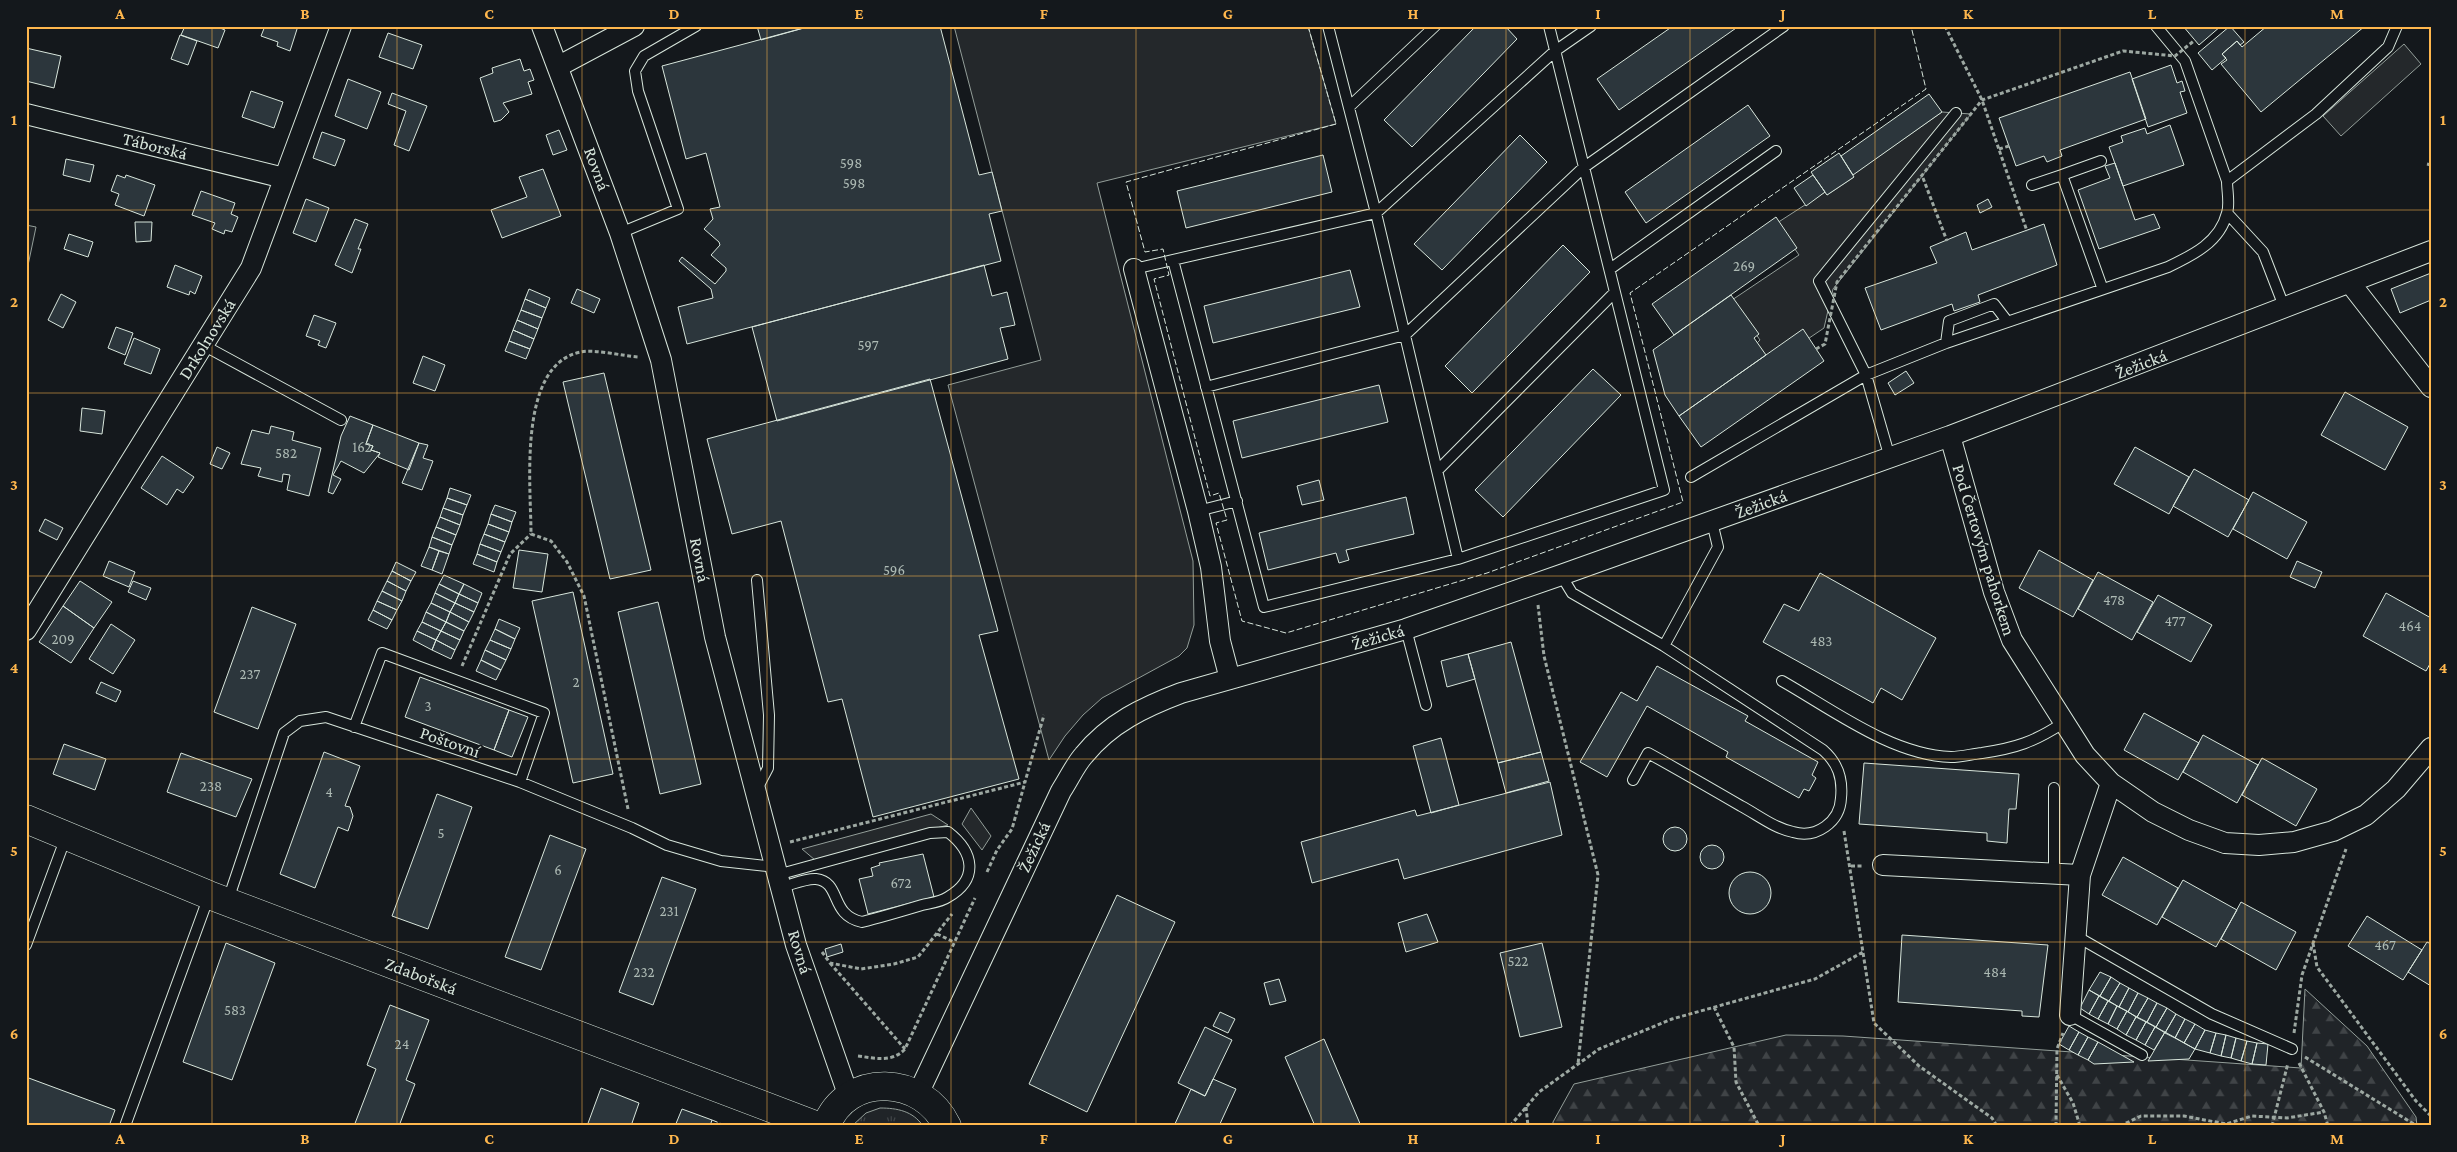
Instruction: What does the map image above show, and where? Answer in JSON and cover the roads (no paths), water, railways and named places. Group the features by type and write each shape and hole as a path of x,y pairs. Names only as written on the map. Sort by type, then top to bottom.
{"street":[{"name":"Drkolnovská","path":"26,630 251,268 341,26"},
{"name":"Rovná","path":"542,26 559,66 620,233 661,360 715,638 796,945 849,1097"},
{"path":"559,66 634,26"},
{"name":"Táborská","path":"26,114 284,178"},
{"name":"Žežická","path":"918,1094 1061,791 1084,755 1115,725 1146,706 1230,678 1406,629 1712,522 1950,436 2285,309 2431,251"},
{"path":"1134,269 1211,566 1220,641 1230,678"},
{"path":"2350,283 2431,387"},
{"name":"Pod Čertovým pahorkem","path":"1950,436 1994,592 2012,640 2085,755 2111,783 2154,812 2189,830 2225,843 2259,845 2294,842 2333,831 2366,815 2396,789 2431,748"},
{"path":"2070,1015 2080,875 2111,783"},
{"name":"Zdabořská","path":"26,818 66,837 218,899 818,1126"},
{"path":"1883,865 2080,875"},
{"path":"826,1126 836,1109 849,1097 874,1087 889,1086 904,1088 918,1094 939,1112 947,1126"}],"lane":[{"path":"620,233 678,208 638,91 635,71 644,56 696,26"},
{"path":"1328,26 1376,213 1458,559"},
{"path":"1349,107 1435,26"},
{"path":"1173,260 1264,607 1458,559 1664,490 1549,26"},
{"path":"1134,269 1376,213 1555,51 1591,26"},
{"path":"1206,387 1405,335 1583,168 1784,26"},
{"path":"1691,477 1866,375 1946,343 2102,287 2168,267 2198,254 2214,238 2228,213 2227,181 2185,61 2156,26"},
{"path":"2227,181 2316,114 2388,47 2397,26"},
{"path":"1890,458 1866,375 1819,281 1956,113"},
{"path":"1610,268 1776,151"},
{"path":"2032,185 2101,161"},
{"path":"2062,175 2102,287"},
{"path":"2228,213 2263,252 2285,309"},
{"path":"1438,470 1615,292"},
{"path":"1946,343 1949,321 1994,304 2008,321"},
{"path":"203,345 341,420"},
{"path":"1198,511 1237,502"},
{"path":"1664,646 1718,547 1712,522"},
{"path":"1561,575 1572,593 1664,646 1750,701 1831,758 1838,767 1841,783 1840,810 1832,822 1820,830 1806,834 1793,832 1779,827 1648,753 1633,780"},
{"path":"756,792 768,768 770,715 757,580"},
{"path":"1406,629 1426,705"},
{"path":"354,727 382,653 544,714 520,782"},
{"path":"1782,681 1884,740 1916,752 1952,757 2001,750 2036,740 2063,723"},
{"name":"Poštovní","path":"125,1126 284,733 300,721 326,717 520,782 632,828 666,846 778,877"},
{"path":"2054,788 2054,874"},
{"path":"948,832 961,842 968,855 970,872 960,888 947,898 862,922 851,920 842,912 834,891 825,882 814,879 778,877 930,833 948,832"},
{"path":"26,945 66,837"},
{"path":"2076,936 2212,1014 2292,1049"},
{"path":"2070,1015 2142,1054"}]}
